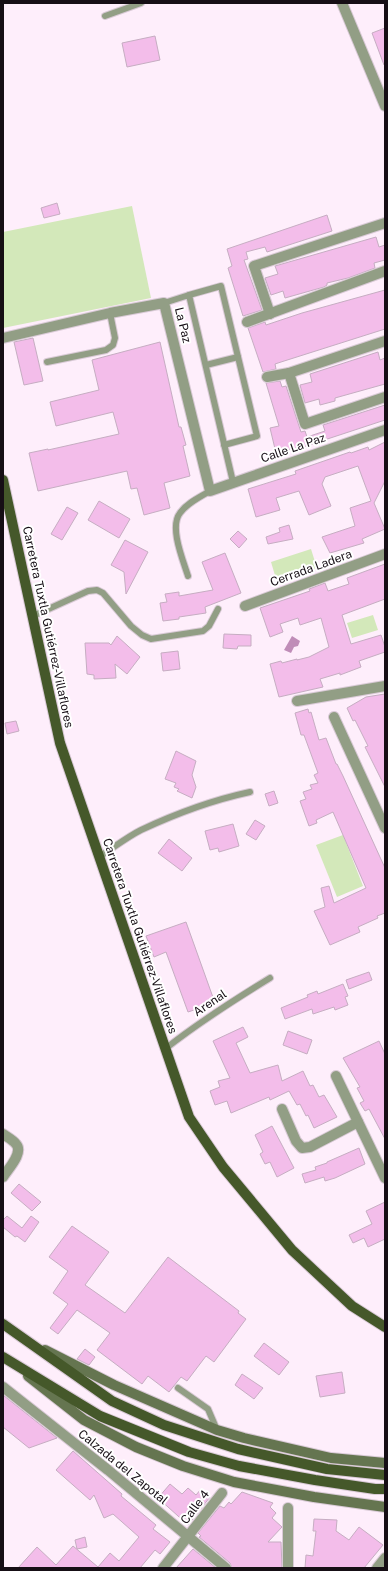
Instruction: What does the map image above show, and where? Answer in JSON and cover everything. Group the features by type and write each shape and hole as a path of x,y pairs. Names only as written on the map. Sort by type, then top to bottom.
{"main road":[{"name":"Carretera Tuxtla Gutiérrez-Villaflores","path":"3,480 60,743 189,1117 223,1167 292,1250 352,1306 385,1327"},
{"path":"3,1324 112,1401 164,1425 253,1452 327,1469 385,1475"},
{"path":"5,1359 100,1416 189,1452 239,1466 315,1480 375,1489 385,1489"}],"street":[{"path":"342,3 385,106"},
{"path":"270,314 254,266 385,223"},
{"path":"247,322 385,272"},
{"name":"La Paz","path":"3,338 110,313 164,303 210,491"},
{"path":"267,377 289,373 385,341"},
{"path":"289,373 305,424 385,397"},
{"name":"Calle La Paz","path":"210,491 385,430"},
{"name":"Cerrada Ladera","path":"245,606 385,554"},
{"path":"297,702 385,686"},
{"path":"334,717 385,828"},
{"path":"336,1076 385,1178"},
{"path":"282,1110 296,1141 302,1148 310,1148 358,1122"},
{"path":"3,1134 16,1143 18,1147 18,1154 3,1177"},
{"path":"17,1335 114,1385 217,1430 244,1438 331,1458 385,1463"},
{"path":"5,1359 84,1420 136,1447 183,1466 234,1482 314,1497 385,1508"},
{"name":"Calzada del Zapotal","path":"3,1387 108,1470 226,1568"},
{"name":"Calle 4","path":"163,1568 189,1538 222,1493"},
{"path":"288,1508 288,1568"},
{"path":"376,1568 385,1558"}],"lane":[{"path":"105,16 141,3"},
{"path":"164,303 221,286 257,436 224,445"},
{"path":"189,295 233,482"},
{"path":"47,362 106,350 113,345 115,338 110,313"},
{"path":"206,365 238,357"},
{"path":"188,576 178,546 175,526 179,513 190,503 210,491"},
{"path":"33,616 88,591 97,590 103,593 131,626 142,635 151,639 203,631 209,626 218,609"},
{"path":"99,857 141,830 199,807 250,792"},
{"name":"Arenal","path":"165,1049 185,1033 241,995 270,978"},
{"path":"178,1388 208,1409 217,1430"}],"green space":[{"path":"132,206 151,298 3,328 3,232"},
{"path":"311,549 317,568 277,582 271,562"},
{"path":"373,615 378,630 352,638 347,623"},
{"path":"343,835 363,886 337,897 316,845"}],"shaded area":[{"path":"292,636 300,641 298,646 294,647 291,653 284,650"}],"building":[{"path":"385,28 385,65 384,65 372,33"},
{"path":"155,36 160,60 127,67 122,43"},
{"path":"57,203 60,214 44,218 41,208"},
{"path":"327,215 332,231 267,252 265,247 246,252 248,259 244,260 262,310 243,316 228,268 232,266 227,249"},
{"path":"376,237 379,247 385,245 385,260 374,263 375,268 348,278 327,283 324,287 285,298 283,291 271,295 265,278 278,274 275,266"},
{"path":"385,290 385,329 275,364 276,369 263,372 248,328 265,322 266,325 302,313"},
{"path":"33,338 43,381 24,385 14,342"},
{"path":"160,342 179,427 181,427 186,445 183,446 190,476 164,483 170,508 144,515 137,488 131,489 127,471 38,491 29,453 119,434 113,412 56,426 50,402 99,390 92,360"},
{"path":"378,352 380,360 385,358 385,384 335,398 335,401 320,405 319,399 305,403 300,385 312,382 310,374"},
{"path":"280,381 282,387 286,386 301,432 305,431 307,437 325,431 323,425 385,405 385,420 294,450 294,448 276,453 270,428 279,426 266,383"},
{"path":"385,442 385,481 374,503 385,529 362,539 364,543 330,553 322,537 355,526 350,508 371,501 358,466 325,477 322,484 331,506 309,515 299,491 276,498 280,510 256,517 248,489 296,474 295,471 350,452 351,453 368,447 369,450"},
{"path":"99,501 130,519 119,538 88,520"},
{"path":"67,507 78,513 62,540 51,534"},
{"path":"289,525 293,539 268,544 266,537 280,532 279,528"},
{"path":"238,531 247,539 239,548 230,539"},
{"path":"125,540 148,552 126,594 124,572 111,565"},
{"path":"225,553 241,593 205,607 206,613 163,621 160,603 167,602 165,594 179,592 179,596 213,590 202,562"},
{"path":"385,564 385,599 342,615 351,644 381,635 385,652 359,661 361,667 340,675 340,673 320,679 323,687 279,697 270,664 309,657 329,647 321,618 300,625 298,618 280,624 283,632 270,637 260,608 310,591 309,589 325,583 328,591 349,584 347,578"},
{"path":"224,634 251,635 251,646 238,646 237,649 223,648"},
{"path":"117,636 140,657 127,674 115,664 116,678 94,679 94,675 87,674 85,643 109,643 111,645"},
{"path":"178,651 180,669 163,671 161,653"},
{"path":"385,694 385,787 365,747 368,746 347,708 366,697"},
{"path":"308,709 309,713 311,712 319,740 326,738 336,764 343,776 385,868 385,913 377,916 378,918 358,927 360,932 330,945 314,911 325,907 321,888 329,886 334,903 366,888 333,812 316,820 317,823 309,826 300,801 306,799 303,792 312,789 310,785 318,783 314,775 318,773 304,735 301,735 295,713"},
{"path":"16,721 19,731 7,734 5,723"},
{"path":"176,751 196,761 192,775 196,787 192,798 177,791 179,789 174,787 176,783 165,779"},
{"path":"274,791 278,803 269,806 265,794"},
{"path":"255,820 265,826 256,840 246,834"},
{"path":"233,824 239,846 219,852 218,848 210,850 205,831"},
{"path":"169,839 192,858 182,871 158,853"},
{"path":"186,922 215,1003 188,1012 166,952 154,957 146,936"},
{"path":"369,972 372,980 349,989 346,980"},
{"path":"343,984 348,996 345,997 348,1005 335,1010 334,1007 313,1014 312,1009 285,1019 281,1008 308,997 307,995 317,991 318,994"},
{"path":"243,1027 248,1037 236,1043 250,1073 278,1065 282,1081 303,1071 310,1086 313,1085 319,1097 324,1095 337,1117 314,1128 308,1115 306,1116 300,1104 297,1105 289,1091 270,1100 269,1097 231,1113 227,1101 215,1105 210,1091 220,1087 218,1081 230,1078 213,1041"},
{"path":"288,1031 312,1040 307,1054 283,1045"},
{"path":"379,1041 385,1054 385,1139 369,1109 365,1111 360,1103 364,1101 357,1088 360,1087 343,1058"},
{"path":"272,1126 294,1168 277,1177 270,1162 265,1164 260,1154 263,1152 255,1135"},
{"path":"359,1148 365,1164 335,1178 325,1181 324,1177 305,1183 302,1174 316,1170 315,1167"},
{"path":"19,1184 41,1202 32,1211 11,1193"},
{"path":"385,1202 385,1239 368,1247 364,1238 353,1243 349,1235 372,1224 366,1211"},
{"path":"7,1216 22,1228 31,1216 39,1222 25,1242 17,1236 15,1237 3,1227 3,1220"},
{"path":"72,1226 109,1252 85,1285 125,1313 168,1257 239,1311 238,1313 246,1319 214,1362 206,1356 187,1381 181,1377 169,1392 148,1376 142,1384 97,1350 110,1333 77,1310 58,1334 50,1328 68,1304 53,1293 68,1271 49,1257"},
{"path":"264,1343 289,1362 279,1375 254,1356"},
{"path":"85,1349 95,1357 89,1365 77,1359"},
{"path":"342,1372 345,1393 320,1397 316,1376"},
{"path":"242,1374 263,1388 254,1399 235,1385"},
{"path":"3,1395 57,1438 29,1448 3,1427"},
{"path":"73,1451 122,1494 121,1496 156,1525 153,1529 170,1542 160,1554 155,1550 140,1568 18,1568 37,1547 56,1565 73,1546 98,1567 110,1553 119,1561 139,1537 113,1514 104,1518 94,1495 90,1500 56,1470"},
{"path":"170,1484 182,1494 188,1488 196,1495 201,1489 210,1497 188,1525 158,1498"},
{"path":"242,1492 273,1503 270,1507 276,1513 272,1518 282,1527 268,1542 281,1542 282,1568 232,1568 230,1563 199,1537 201,1536 198,1533 220,1506 224,1508 229,1502 231,1504"},
{"path":"314,1519 337,1520 336,1531 349,1540 359,1527 383,1545 364,1568 305,1568 306,1555 313,1556 316,1531 313,1531"},
{"path":"85,1537 87,1547 77,1549 75,1540"},
{"path":"193,1549 216,1568 176,1568"}]}
